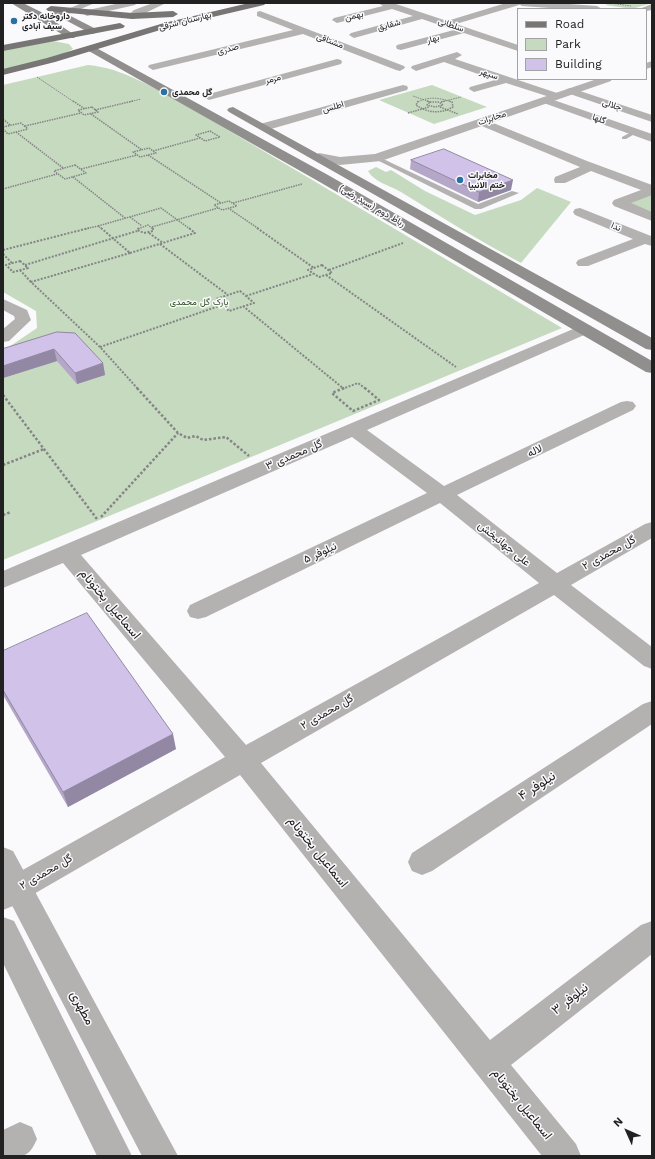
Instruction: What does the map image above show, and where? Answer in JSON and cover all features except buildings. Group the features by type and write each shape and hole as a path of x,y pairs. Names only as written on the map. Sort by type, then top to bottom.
{"main road":[{"path":"16,3 54,23 71,36 91,48"},
{"name":"بهارستان شرقی","path":"3,48 71,36 231,3"},
{"name":"بهارستان شرقی","path":"51,60 167,25 261,3"},
{"path":"167,25 138,40 127,49 110,42 74,20 48,7 86,13 132,16 188,12"},
{"path":"32,42 46,31 47,26 38,14"},
{"path":"156,19 149,23 153,25 167,25"},
{"path":"54,23 69,25 74,24 74,20"},
{"name":"رباط دوم (سید رضی)","path":"91,48 110,58 152,73 652,368"},
{"path":"3,72 51,60 86,57 110,58"},
{"name":"رباط دوم (سید رضی)","path":"141,60 152,73 168,75"},
{"name":"رباط دوم (سید رضی)","path":"203,94 264,126 652,345"}],"street":[{"path":"68,11 90,3"},
{"path":"133,3 125,9 132,16 137,12 161,3"},
{"path":"86,13 133,3"},
{"name":"سلطانی","path":"384,3 500,42 517,54"},
{"path":"447,24 516,3"},
{"path":"522,3 587,8 602,3"},
{"name":"بهمن","path":"337,20 393,6"},
{"name":"مشتاقی","path":"260,14 400,68"},
{"name":"شقایق","path":"354,35 423,16"},
{"name":"بهار","path":"401,47 464,30"},
{"name":"صدری","path":"152,73 302,31"},
{"path":"500,42 517,37"},
{"path":"416,68 457,55"},
{"name":"سپهر","path":"444,59 506,80 551,98"},
{"name":"مرمر","path":"203,94 338,62"},
{"path":"474,90 517,76"},
{"name":"مخابرات","path":"377,158 604,80"},
{"name":"اطلس","path":"264,126 407,91"},
{"name":"جلالی","path":"571,91 652,119"},
{"name":"گلها","path":"551,98 630,135 652,138"},
{"path":"481,122 591,163 651,189"},
{"path":"319,157 340,161 377,158"},
{"path":"366,184 360,174 363,169 377,158"},
{"path":"560,180 591,163"},
{"path":"651,189 619,204 652,217"},
{"name":"ندا","path":"580,212 649,240"},
{"path":"583,263 649,240"},
{"path":"3,304 21,313 23,320 3,337"},
{"name":"گل محمدی ۳","path":"3,580 585,329"},
{"name":"لاله","path":"442,495 627,406"},
{"name":"علی جهانبخش","path":"354,429 442,495 652,660"},
{"name":"نیلوفر ۵","path":"198,611 442,495"},
{"name":"گل محمدی ۲","path":"10,892 652,529"},
{"name":"اسماعیل بختونام","path":"66,553 243,760 564,1156"},
{"name":"نیلوفر ۴","path":"422,862 652,710"},
{"name":"مطهری","path":"3,860 10,892 161,1156"},
{"path":"3,931 115,1156"},
{"name":"نیلوفر ۳","path":"488,1062 652,935"}],"lane":[{"path":"377,158 478,207 515,193"},
{"path":"400,169 414,164"}],"path":[{"path":"609,4 632,6"},
{"path":"21,68 85,109"},
{"path":"407,91 430,102 441,103 461,96"},
{"path":"438,98 449,100 454,104 448,110 433,111 422,109 416,105 418,101 422,99 438,98"},
{"path":"81,113 78,110 92,107 95,110 141,99"},
{"path":"430,102 427,105 430,106"},
{"path":"440,107 443,104 441,103"},
{"path":"408,113 430,106 440,107 462,115"},
{"path":"25,126 81,113 84,115 98,112 95,110"},
{"path":"91,114 142,150"},
{"path":"3,120 10,125"},
{"path":"21,123 25,126 28,129 8,134 3,129 10,125 21,123"},
{"path":"137,155 133,152 149,148 153,151 201,138 205,141 220,137 210,131 196,135 201,138"},
{"path":"16,132 63,168"},
{"path":"81,169 137,155 140,157 156,153 153,151"},
{"path":"148,155 222,203"},
{"path":"75,165 81,169 86,173 65,179 54,171 75,165"},
{"path":"3,189 58,174"},
{"path":"72,177 124,218"},
{"path":"233,203 306,183"},
{"path":"229,201 237,206 222,210 214,205 222,203 229,201"},
{"path":"3,250 98,226 160,208 194,233 31,282"},
{"path":"130,217 142,226 152,227 218,208"},
{"path":"228,208 314,268"},
{"path":"98,226 130,253"},
{"path":"137,231 137,229 142,226"},
{"path":"149,232 153,230 152,227"},
{"path":"25,265 137,231 149,232 163,243"},
{"path":"329,270 406,242"},
{"path":"160,244 228,295"},
{"path":"3,254 12,263"},
{"path":"20,261 25,265 28,268 13,272 6,265 20,261"},
{"path":"322,266 332,273 319,277 308,270 314,268 322,266"},
{"path":"20,270 100,347 178,433 186,438 196,436 203,440 226,437 250,457"},
{"path":"246,296 314,274"},
{"path":"326,275 460,370"},
{"path":"240,291 246,296 254,303 229,311 216,299 240,291"},
{"path":"100,347 222,305"},
{"path":"242,306 344,389"},
{"path":"358,383 379,400 353,411 332,393 344,389 358,383"},
{"path":"3,395 98,520 178,433"},
{"path":"3,465 44,449"},
{"path":"3,515 11,512"}],"green space":[{"path":"611,3 652,3 635,8 605,5"},
{"path":"53,41 69,44 73,49 61,55 3,70 3,50"},
{"name":"پارک گل محمدی","path":"88,65 126,74 184,104 562,328 3,560 3,351 37,328 36,311 3,292 3,85"},
{"path":"432,85 487,107 434,124 379,100"},
{"path":"376,167 386,172 391,170 425,191 475,215 521,200 537,188 571,202 521,263 461,229 401,192 378,181 368,171"},
{"path":"652,193 652,214 628,204"}],"place":[{"name":"داروخانه دکتر سیف آبادی","path":"14,21"},
{"name":"گل محمدی","path":"164,92"},
{"name":"مخابرات ختم الانبیا","path":"460,180"}]}
